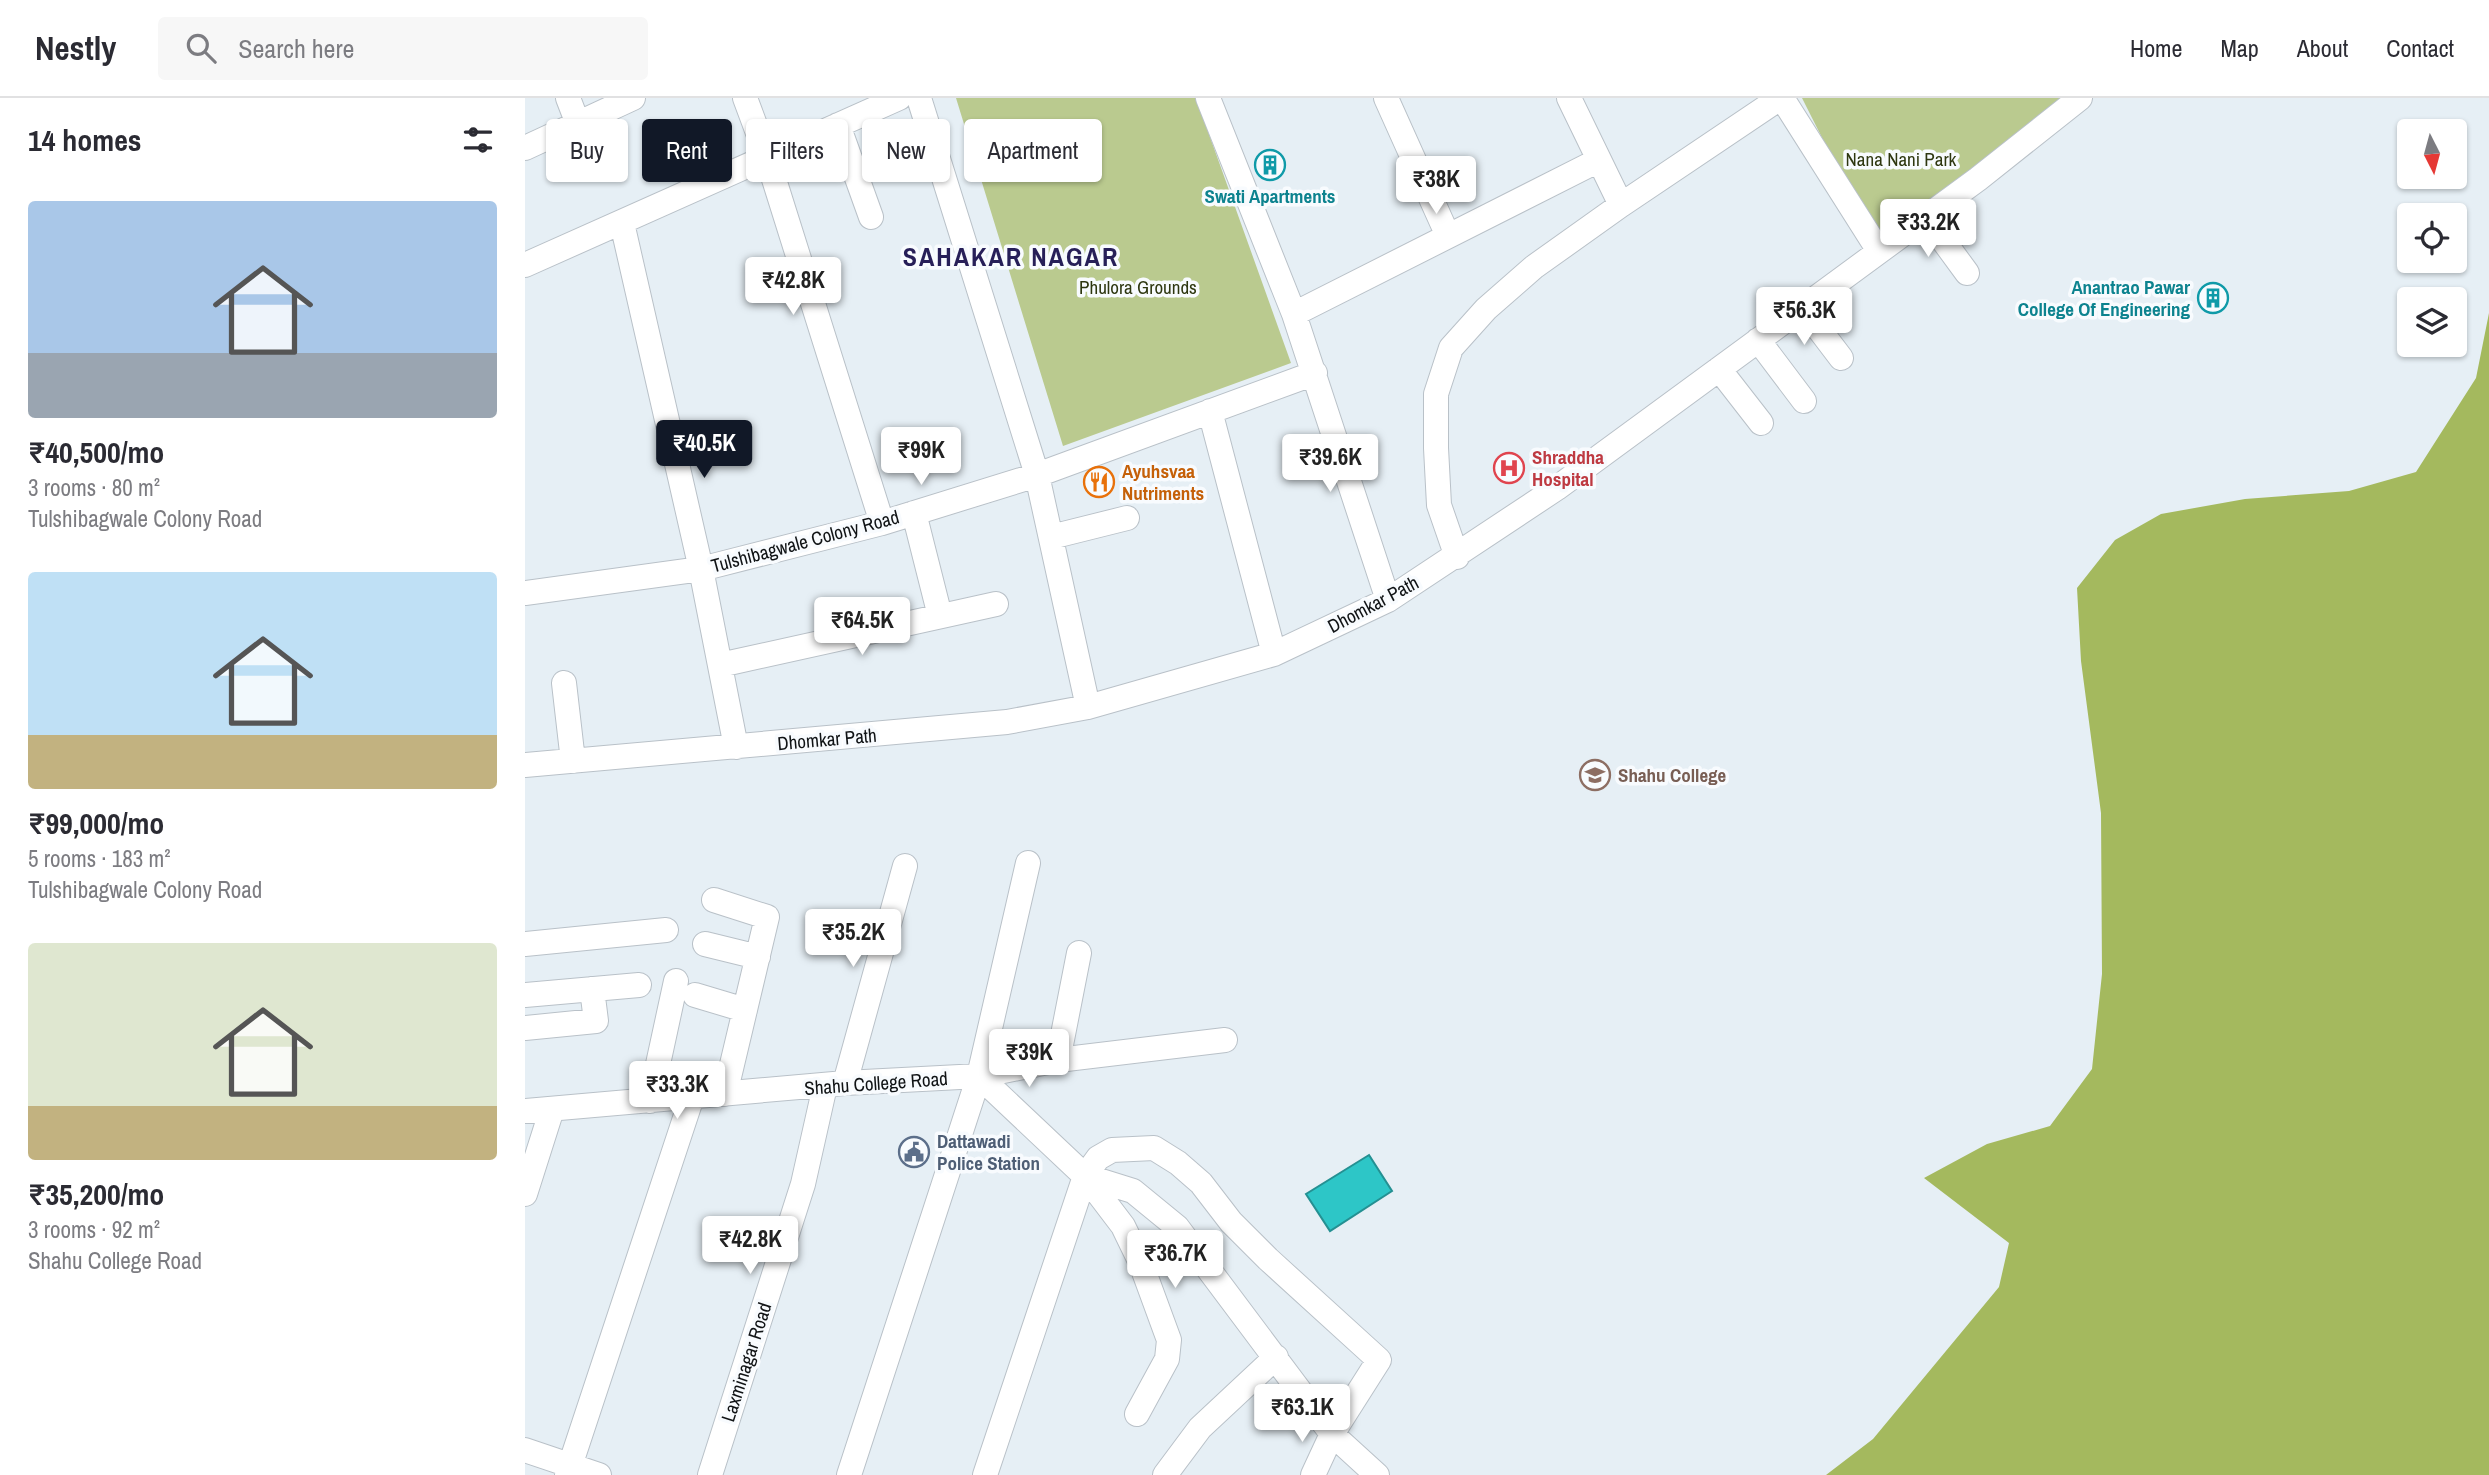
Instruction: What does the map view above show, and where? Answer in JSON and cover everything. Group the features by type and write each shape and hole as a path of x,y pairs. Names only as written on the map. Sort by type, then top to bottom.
{"street":[{"path":"568,98 576,119"},
{"path":"589,119 633,98"},
{"path":"745,98 753,119"},
{"path":"848,121 899,98"},
{"path":"919,98 1037,475 1088,707"},
{"path":"1208,98 1294,314 1388,600"},
{"path":"1386,98 1448,236"},
{"path":"1569,98 1621,205"},
{"path":"1457,557 1439,505 1436,394 1451,348 1486,309 1534,267 1781,98 1879,251"},
{"name":"Dhomkar Path","path":"525,765 1007,722 1088,707 1274,654 1388,600 1457,557 1803,308 2080,98"},
{"path":"525,148 546,138"},
{"path":"848,153 871,217"},
{"path":"1294,314 1599,160"},
{"path":"525,265 746,167"},
{"path":"775,182 882,523"},
{"path":"1926,217 1967,273"},
{"path":"622,223 701,569 736,747"},
{"path":"1803,308 1841,358"},
{"path":"1758,340 1804,401"},
{"path":"1719,369 1761,423"},
{"name":"Tulshibagwale Colony Road","path":"525,593 701,569 882,523 1037,475 1315,373"},
{"path":"1210,411 1274,654"},
{"path":"914,513 940,617"},
{"path":"1051,537 1127,518"},
{"path":"720,665 996,604"},
{"path":"563,682 573,761"},
{"path":"849,1475 979,1076 1028,863"},
{"name":"Laxminagar Road","path":"710,1475 905,866"},
{"path":"714,900 767,918 725,1094"},
{"path":"525,944 666,930"},
{"path":"705,944 758,957"},
{"path":"1058,1060 1079,953"},
{"path":"525,995 639,985"},
{"path":"650,1101 685,988 745,1010"},
{"path":"525,1028 596,1021 592,989"},
{"name":"Shahu College Road","path":"525,1111 979,1076 1058,1060 1225,1040"},
{"path":"979,1076 1085,1176 1123,1226 1135,1250 1169,1340 1167,1359 1137,1414"},
{"path":"569,1470 692,1097"},
{"path":"525,1194 552,1109"},
{"path":"985,1475 1085,1176 1098,1158 1112,1150 1154,1149 1178,1163 1201,1184 1231,1222 1268,1259 1379,1360 1332,1434 1313,1475"},
{"path":"1085,1176 1133,1191 1177,1227 1332,1434 1377,1475"},
{"path":"1165,1475 1200,1428 1276,1357"},
{"path":"525,1450 569,1470 599,1475"}],"green space":[{"name":"Phulora Grounds","path":"956,98 1196,98 1291,363 1063,446 982,182 1102,182 1102,119 964,119 964,124"},
{"name":"Nana Nani Park","path":"1802,98 2064,98 1879,251"},
{"path":"2489,313 2489,1475 1826,1475 1873,1439 1999,1287 2009,1243 1924,1178 1987,1144 2050,1126 2092,1069 2102,974 2101,813 2081,661 2077,588 2115,540 2161,514 2245,499 2349,491 2416,472 2476,378"}],"water":[{"path":"1369,1155 1392,1191 1330,1231 1306,1194"}],"place":[{"name":"Swati Apartments","path":"1270,165"},
{"name":"Anantrao Pawar College Of Engineering","path":"2213,298"},
{"name":"Shraddha Hospital","path":"1509,468"},
{"name":"Ayuhsvaa Nutriments","path":"1099,482"},
{"name":"Shahu College","path":"1595,775"},
{"name":"Dattawadi Police Station","path":"914,1152"}],"district":[{"name":"SAHAKAR NAGAR","path":"1011,256"}]}
